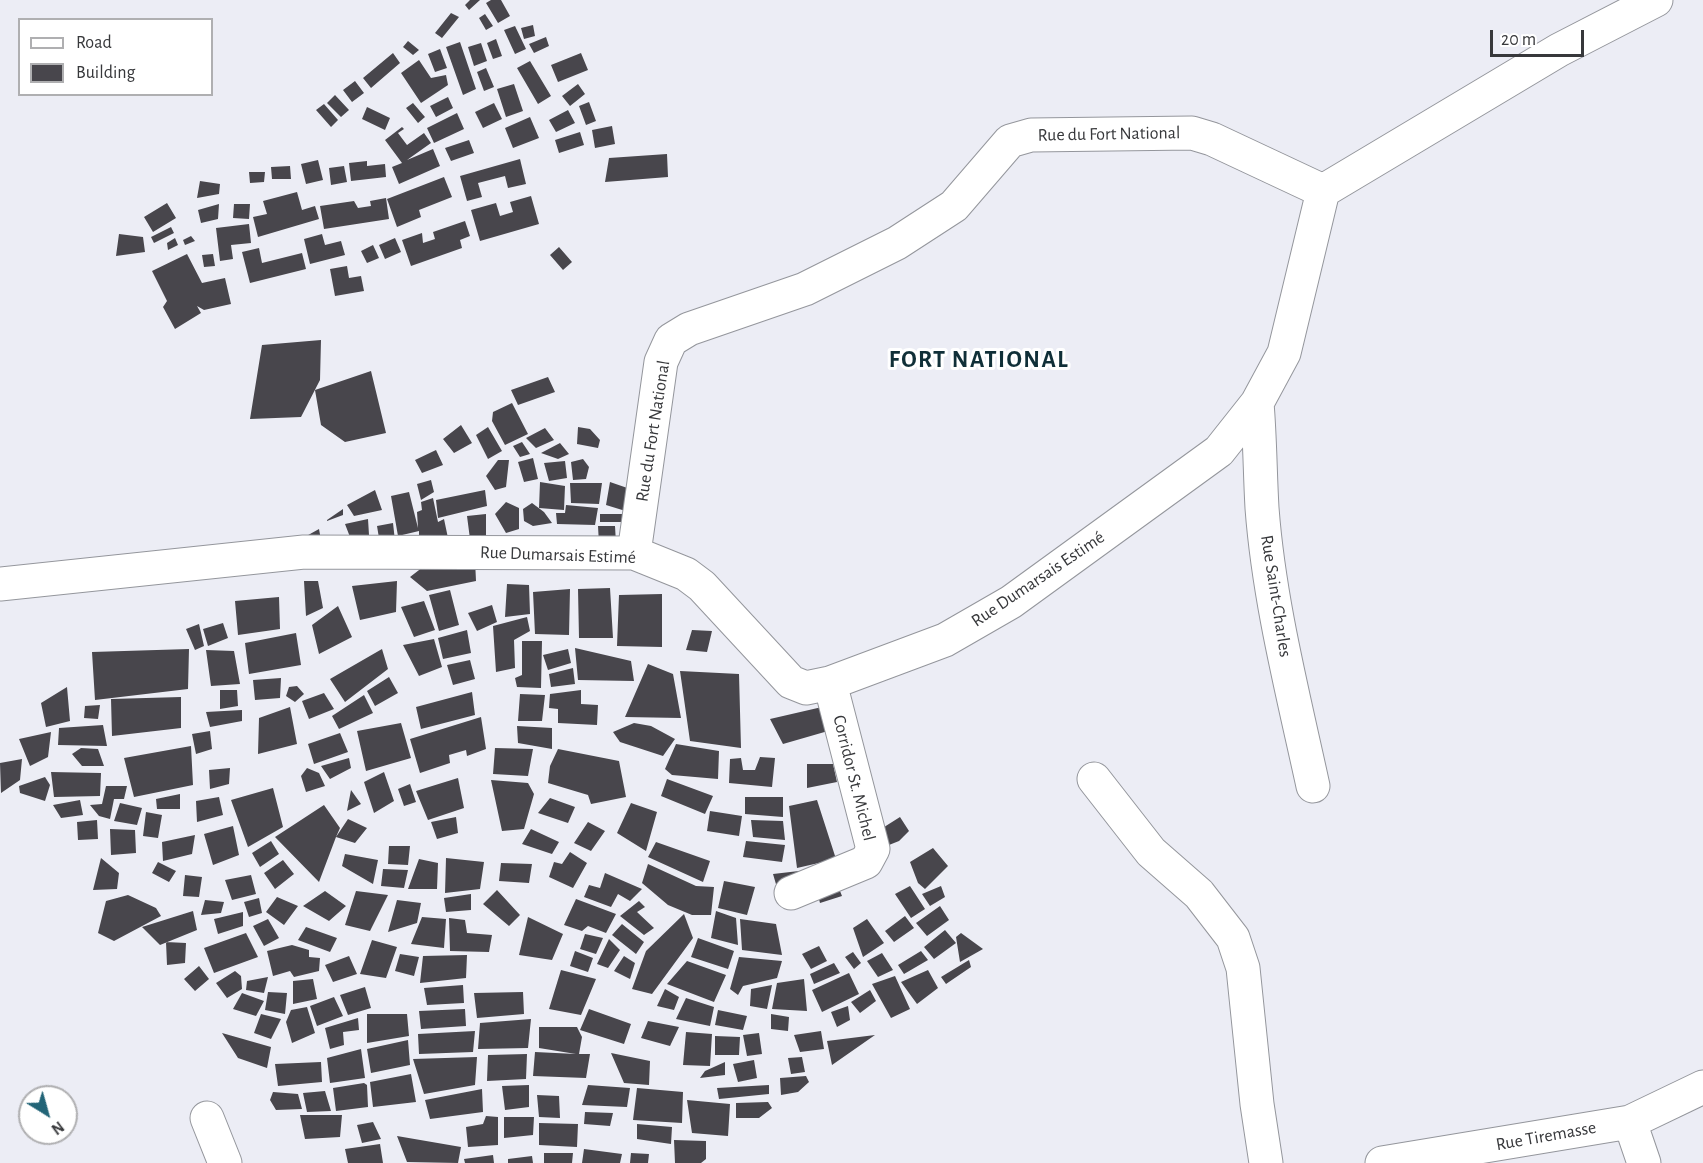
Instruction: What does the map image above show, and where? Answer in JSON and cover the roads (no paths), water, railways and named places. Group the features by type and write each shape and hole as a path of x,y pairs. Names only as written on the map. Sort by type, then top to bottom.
{"street":[{"path":"1323,191 1559,50 1656,0"},
{"name":"Rue du Fort National","path":"634,553 661,362 671,340 689,329 805,289 897,243 954,206 1010,141 1031,135 1192,133 1212,139 1323,191"},
{"name":"Rue Dumarsais Estimé","path":"0,585 304,552 634,553 687,574 702,585 791,682 806,688 830,683 945,640 1011,602 1218,451 1257,403 1284,353 1323,191"},
{"name":"Rue Saint-Charles","path":"1257,403 1262,460 1262,508 1280,633 1313,786"},
{"name":"Corridor St. Michel","path":"791,893 867,862 873,849 830,683"},
{"path":"1094,779 1151,852 1199,894 1233,938 1243,968 1257,1104 1266,1163"},
{"name":"Rue Tiremasse","path":"1382,1163 1630,1122 1703,1086"},
{"path":"207,1118 225,1163"},
{"path":"1630,1122 1644,1163"}],"district":[{"name":"FORT NATIONAL","path":"979,360"}]}
